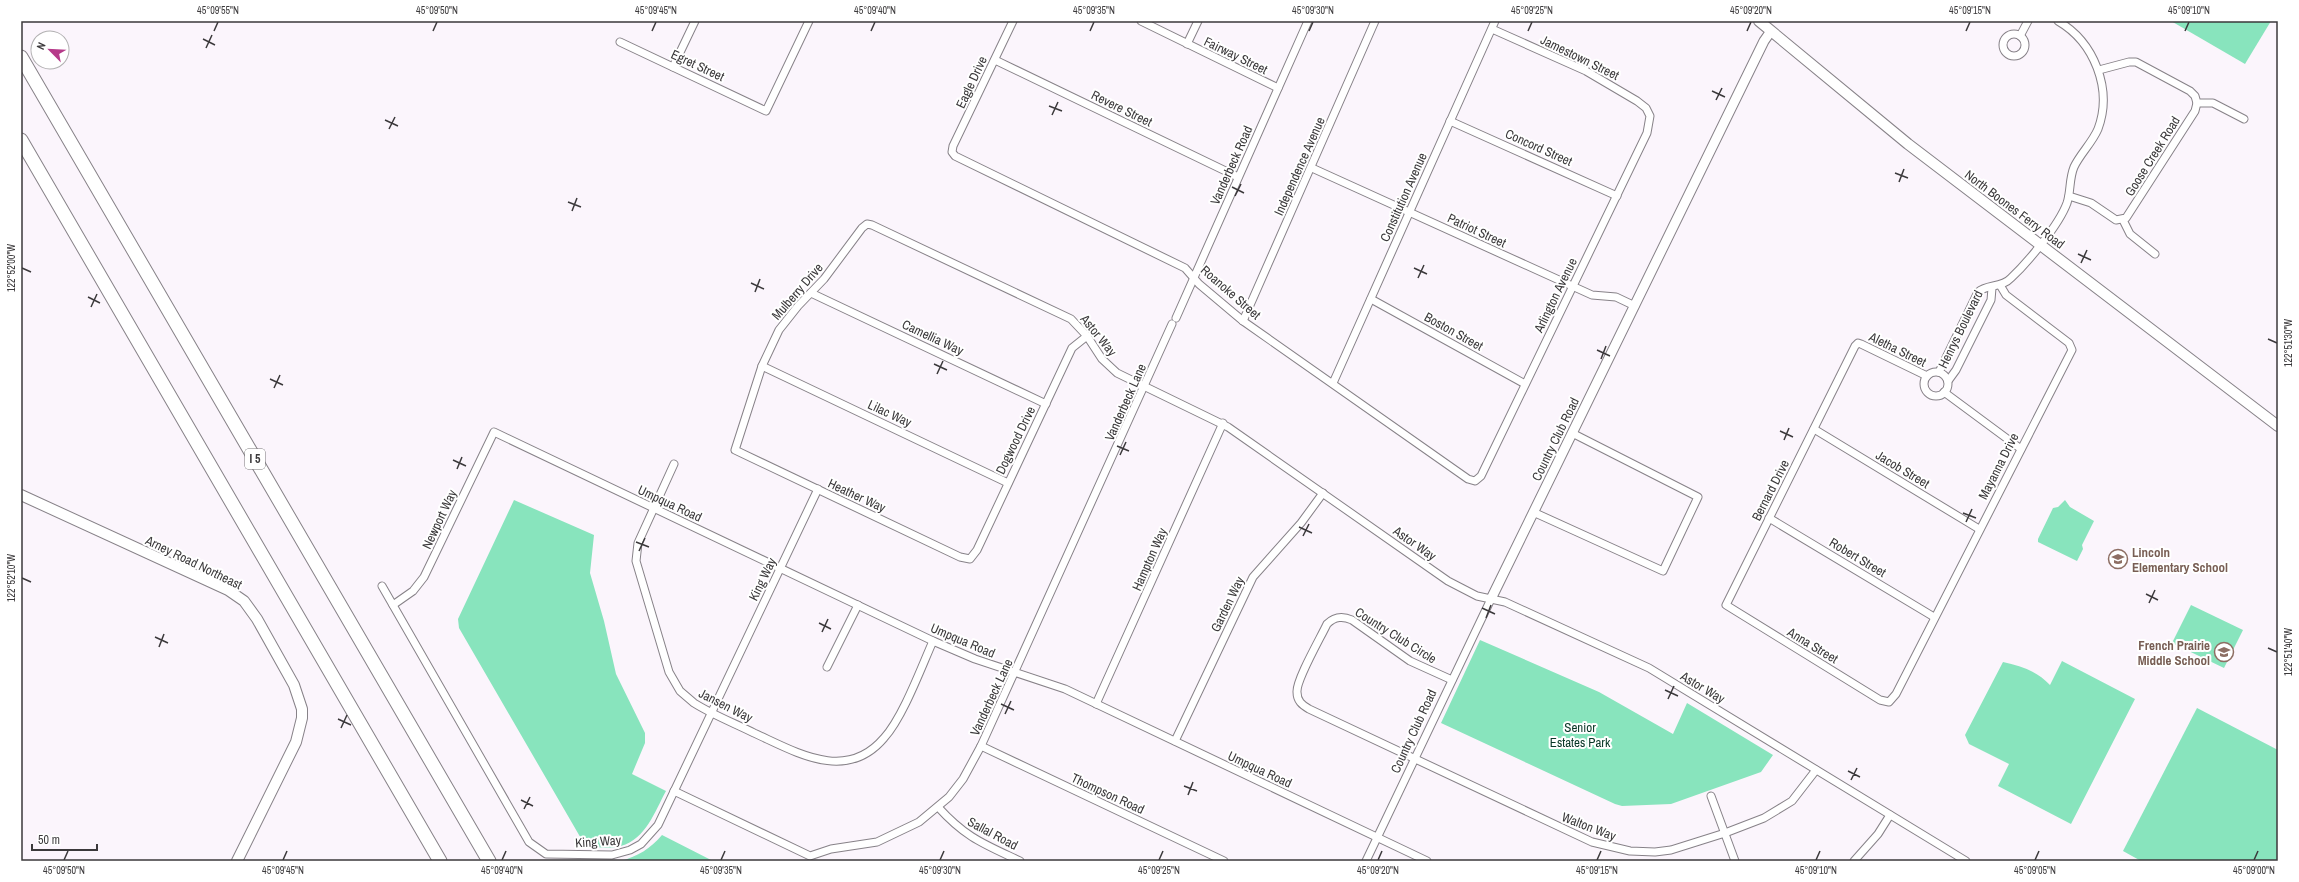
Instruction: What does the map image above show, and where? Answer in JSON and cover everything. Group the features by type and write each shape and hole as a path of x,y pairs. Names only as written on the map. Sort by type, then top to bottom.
{"highway":[{"name":"I 5","path":"21,57 489,861"},
{"path":"21,140 440,861"}],"main road":[{"name":"North Boones Ferry Road","path":"1759,21 1908,144 2278,426"},
{"name":"Arney Road Northeast","path":"21,495 228,590 244,601 257,619 294,685 302,709 302,718 296,742 237,861"}],"street":[{"path":"674,67 695,21"},
{"name":"Egret Street","path":"620,42 766,111 809,21"},
{"name":"Eagle Drive","path":"952,152 953,146 1013,21"},
{"name":"Fairway Street","path":"1141,21 1278,88"},
{"path":"1187,44 1198,21"},
{"name":"Vanderbeck Road","path":"1174,321 1308,21"},
{"name":"Independence Avenue","path":"1243,321 1312,168 1375,21"},
{"name":"Constitution Avenue","path":"1333,383 1495,21"},
{"path":"2020,36 2028,21"},
{"name":"Henrys Boulevard","path":"1939,372 1978,292 1981,289 1992,288 2000,285 2012,278 2061,214 2069,196 2074,167 2090,145 2100,120 2102,88 2098,70 2083,42 2068,27 2058,21"},
{"name":"Jamestown Street","path":"1492,29 1598,77 1637,101 1650,116"},
{"name":"Country Club Road","path":"1366,861 1533,512 1764,41 1772,32"},
{"name":"Revere Street","path":"995,60 1238,177"},
{"path":"2098,70 2129,62 2136,62 2190,91 2195,96 2197,102 2213,103 2244,119"},
{"name":"Goose Creek Road","path":"2123,220 2133,209 2195,111 2197,102"},
{"name":"Arlington Avenue","path":"1475,481 1481,476 1617,196 1647,133 1650,116"},
{"name":"Concord Street","path":"1450,121 1617,196"},
{"name":"Roanoke Street","path":"952,152 955,156 1185,268 1243,321 1468,479 1475,481"},
{"name":"Patriot Street","path":"1312,168 1573,287 1592,295 1616,297 1634,306"},
{"path":"2069,196 2091,203 2112,218 2123,220 2130,234 2155,254"},
{"name":"Mulberry Drive","path":"735,450 762,366 779,330 867,224"},
{"name":"Astor Way","path":"867,224 1064,315 1077,324 1102,359 1118,373 1223,423 1448,581 1477,596 1505,602 1632,659 1964,860"},
{"name":"Mayanna Drive","path":"1889,702 1896,694 2072,348 2068,343 2006,295 2000,285"},
{"name":"Henrys Boulevard","path":"1948,381 1956,370 1990,300 1992,288"},
{"name":"Camellia Way","path":"811,292 1046,404"},
{"name":"Boston Street","path":"1371,299 1525,384"},
{"name":"Vanderbeck Lane","path":"674,791 811,858 888,838 919,822 938,807 963,779 981,746 1016,673 1174,321"},
{"name":"Dogwood Drive","path":"970,559 977,550 1072,348 1087,336"},
{"name":"Aletha Street","path":"1858,343 1927,376"},
{"name":"Bernard Drive","path":"1726,605 1858,343"},
{"name":"Lilac Way","path":"762,366 1008,483"},
{"name":"Aletha Street","path":"1948,381 1939,372 1932,373 1927,376 1925,382 1927,391 1937,395 1944,392 2021,449"},
{"path":"1944,392 1948,381"},
{"name":"Hampton Way","path":"1096,704 1223,423"},
{"name":"Jacob Street","path":"1814,429 1980,529"},
{"name":"Umpqua Road","path":"494,432 933,641 975,659 1051,683 1427,861"},
{"name":"Newport Way","path":"393,605 413,591 424,577 494,432"},
{"path":"1533,512 1663,571 1698,497 1572,433"},
{"name":"Heather Way","path":"735,450 960,557 970,559"},
{"name":"Jansen Way","path":"674,464 653,508 636,549 637,569 673,681 684,696 711,712 813,759 831,761 853,758 877,746 890,732 933,641"},
{"name":"King Way","path":"382,586 530,842 540,851 554,854 612,855 630,850 641,844 654,832 818,489"},
{"name":"Garden Way","path":"1175,741 1253,577 1304,519 1323,493"},
{"name":"Robert Street","path":"1769,518 1934,617"},
{"path":"827,668 858,605"},
{"name":"Anna Street","path":"1726,605 1880,700 1889,702"},
{"name":"Country Club Circle","path":"1415,759 1304,706 1298,699 1297,693 1299,681 1327,624 1331,620 1342,617 1352,620 1410,661 1452,680"},
{"name":"Thompson Road","path":"981,746 1224,861"},
{"name":"Walton Way","path":"1415,759 1592,842 1606,847 1630,851 1655,852 1671,850 1725,833 1764,818 1782,807 1802,790 1816,770"},
{"path":"1712,796 1735,861"},
{"name":"Sallal Road","path":"938,807 955,826 967,835 1020,861"},
{"path":"1854,861 1878,834 1890,815"}],"green space":[{"path":"2171,21 2271,21 2245,64"},
{"path":"514,500 594,535 590,573 604,621 616,674 645,733 645,743 632,774 666,791 654,815 643,831 630,842 621,846 608,848 586,847 459,628 458,619"},
{"path":"2065,500 2070,507 2094,521 2082,545 2083,549 2077,561 2038,542 2038,539 2053,508 2058,507"},
{"path":"2191,605 2243,630 2224,668 2172,643"},
{"name":"Senior Estates Park","path":"1480,640 1599,692 1673,734 1687,703 1773,755 1761,772 1671,804 1622,806 1615,804 1441,723"},
{"path":"2062,661 2135,699 2071,824 1998,786 2009,764 1969,744 1965,735 2003,662 2028,670 2040,676 2050,685"},
{"path":"2197,708 2278,750 2278,861 2141,861 2123,851"},
{"path":"662,835 713,861 621,861 633,857 643,851"}],"place":[{"name":"Lincoln Elementary School","path":"2118,559"},
{"name":"French Prairie Middle School","path":"2224,652"}]}
